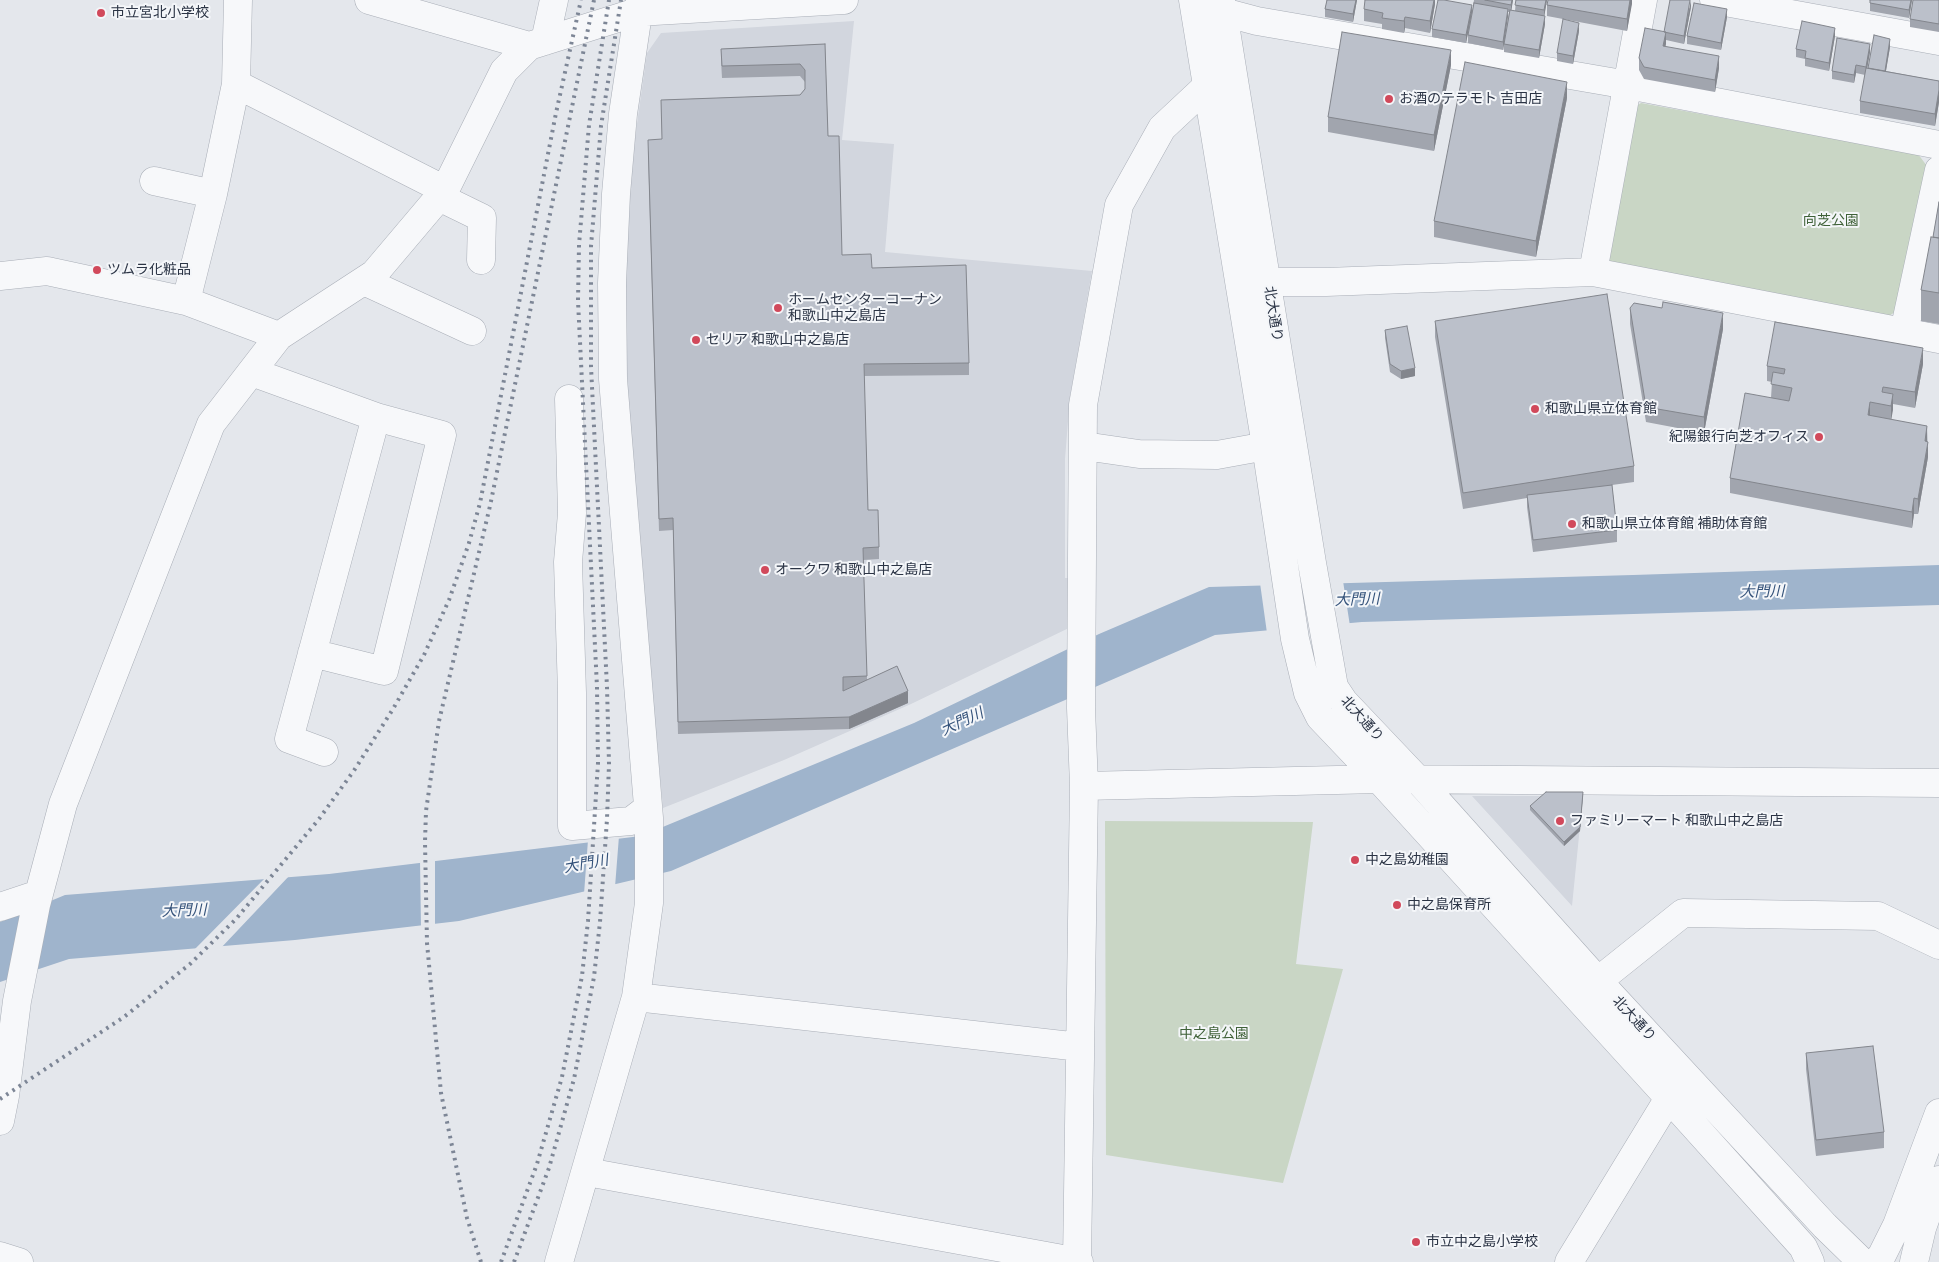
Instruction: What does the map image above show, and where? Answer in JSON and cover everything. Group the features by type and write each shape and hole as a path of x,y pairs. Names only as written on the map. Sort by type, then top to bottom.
{"street":[{"path":"186,301 213,194 236,84 238,0"},
{"path":"369,0 537,44"},
{"path":"537,44 554,0"},
{"path":"0,1121 5,1096 11,1015 37,900 63,804 211,424 279,336 374,274 442,194 504,71 537,44 639,6 844,0"},
{"name":"北大通り","path":"1192,0 1221,83 1267,282 1334,686 1344,702 1419,781 1598,980 1825,1226 1862,1262"},
{"path":"1593,272 1644,0"},
{"path":"1714,0 1939,41"},
{"path":"559,1262 636,997 649,904 648,813 613,379 612,283 616,194 623,114 639,6"},
{"path":"1222,6 1257,21 1628,85 1939,145"},
{"name":"北大通り","path":"1222,6 1221,83 1266,446 1295,639 1308,693 1320,716 1670,1098 1812,1257"},
{"path":"586,1172 1078,1262 1084,786 1081,708 1084,405 1119,205 1162,128 1221,83"},
{"path":"236,84 442,194 482,218 481,260"},
{"path":"1904,332 1939,170"},
{"path":"154,181 213,194"},
{"path":"0,276 47,271 186,301 279,336"},
{"path":"1267,282 1326,282 1593,272 1939,339"},
{"path":"364,281 465,332"},
{"path":"252,372 376,417 442,435 384,671 312,653"},
{"path":"569,399 572,513 568,562 572,693 572,826 631,821 648,813"},
{"path":"324,752 289,740 376,417"},
{"path":"1084,446 1139,454 1217,455 1294,440"},
{"path":"1084,786 1379,779 1419,781 1939,783"},
{"path":"0,908 37,900"},
{"path":"1598,980 1683,913 1878,916 1939,945"},
{"path":"636,997 1080,1047"},
{"path":"1569,1262 1670,1098"},
{"path":"1901,1262 1939,1113"},
{"path":"1894,1262 1910,1227 1939,1180"},
{"path":"1825,1226 1858,1243 1877,1240 1910,1227"},
{"path":"1876,1262 1910,1227"},
{"path":"1910,1227 1914,1262"},
{"path":"1910,1227 1923,1262"},
{"path":"0,1256 19,1262"}],"shaded area":[{"path":"854,21 842,140 894,144 885,252 1092,271 1070,396 1065,459 1065,578 1071,578 1071,627 911,704 784,760 663,808 637,534 628,400 624,287 632,159 647,53 661,33"},
{"path":"1472,796 1583,796 1572,906 1493,819"}],"green space":[{"name":"向芝公園","path":"1641,103 1918,154 1927,166 1901,308 1889,316 1612,264 1605,255 1632,109"},
{"name":"中之島公園","path":"1105,821 1313,822 1296,964 1343,969 1283,1183 1106,1155"}],"water":[{"name":"大門川","path":"1939,565 1939,605 1362,622 1215,635 671,871 459,921 295,940 69,959 0,982 0,922 65,895 329,874 641,836 914,723 1099,634 1209,587"}],"pier":[{"path":"1343,581 1350,626 1267,633 1260,583"},
{"path":"619,836 615,887 584,894 588,840"},
{"path":"435,859 435,927 421,928 420,860"},
{"path":"290,875 220,949 193,951 267,876"}],"building":[{"path":"1327,0 1356,0 1353,14 1325,9"},
{"path":"1365,0 1434,0 1430,21 1405,17 1404,21 1382,18 1383,13 1364,9"},
{"path":"1438,0 1472,5 1466,35 1432,29"},
{"path":"1485,0 1512,0 1511,5"},
{"path":"1516,0 1546,0 1544,10 1515,5"},
{"path":"1548,0 1630,0 1627,19 1547,5"},
{"path":"1670,0 1690,0 1684,36 1664,32"},
{"path":"1870,0 1911,0 1909,10 1870,3"},
{"path":"1913,0 1939,0 1939,24 1910,19"},
{"path":"1474,3 1508,9 1503,42 1468,35"},
{"path":"1694,3 1727,9 1721,43 1687,36"},
{"path":"1510,10 1545,16 1539,50 1504,44"},
{"path":"1563,19 1579,23 1573,56 1557,53"},
{"path":"1802,21 1835,28 1829,63 1805,58 1806,51 1796,49"},
{"path":"1645,28 1666,32 1663,46 1719,56 1715,80 1644,67 1639,58"},
{"name":"お酒のテラモト 吉田店","path":"1342,32 1451,50 1434,135 1328,117"},
{"path":"1874,35 1890,39 1885,71 1868,68"},
{"path":"1837,38 1870,44 1866,67 1856,65 1854,75 1832,71"},
{"path":"825,44 828,136 839,136 842,255 871,254 872,268 966,265 969,363 864,364 868,510 878,510 879,547 863,548 867,676 843,677 843,691 897,666 908,691 849,717 678,722 673,518 659,519 648,140 662,139 661,100 800,95 805,89 805,70 800,64 722,66 721,49"},
{"path":"1465,62 1567,82 1536,241 1434,221"},
{"path":"1866,68 1939,81 1935,114 1860,101"},
{"path":"1939,202 1939,238 1933,237"},
{"path":"1931,237 1939,238 1939,293 1921,290"},
{"name":"和歌山県立体育館","path":"1607,294 1634,466 1463,493 1435,321"},
{"path":"1663,302 1723,313 1704,417 1646,407 1630,308 1634,303 1662,308"},
{"name":"紀陽銀行向芝オフィス","path":"1775,322 1923,348 1915,392 1883,387 1882,392 1893,394 1891,406 1870,402 1868,415 1927,426 1925,441 1928,442 1918,499 1914,498 1912,512 1730,478 1745,393 1789,401 1792,388 1771,384 1773,372 1784,374 1785,369 1767,366"},
{"path":"1407,326 1415,368 1401,371 1390,364 1385,330"},
{"name":"和歌山県立体育館 補助体育館","path":"1612,485 1617,530 1533,540 1527,495"},
{"name":"ファミリーマート 和歌山中之島店","path":"1546,792 1583,792 1580,827 1564,842 1530,806"},
{"path":"1873,1046 1884,1132 1816,1140 1806,1053"}],"railway":[{"path":"0,1099 124,1017 190,964 236,919 319,819 355,769 424,655 449,600 469,543 480,503 556,113 581,0"},
{"path":"481,1262 467,1218 441,1093 427,943 426,811 439,721 490,506 594,0"},
{"path":"501,1262 537,1164 562,1077 582,976 588,921 598,763 597,687 578,301 579,245 589,125 609,0"},
{"path":"514,1262 549,1168 574,1079 594,977 600,922 609,764 591,367 591,246 601,126 621,0"}],"place":[{"name":"市立宮北小学校","path":"101,13"},
{"name":"お酒のテラモト 吉田店","path":"1389,99"},
{"name":"ツムラ化粧品","path":"97,270"},
{"name":"ホームセンターコーナン 和歌山中之島店","path":"778,308"},
{"name":"セリア 和歌山中之島店","path":"696,340"},
{"name":"和歌山県立体育館","path":"1535,409"},
{"name":"紀陽銀行向芝オフィス","path":"1819,437"},
{"name":"和歌山県立体育館 補助体育館","path":"1572,524"},
{"name":"オークワ 和歌山中之島店","path":"765,570"},
{"name":"ファミリーマート 和歌山中之島店","path":"1560,821"},
{"name":"中之島幼稚園","path":"1355,860"},
{"name":"中之島保育所","path":"1397,905"},
{"name":"市立中之島小学校","path":"1416,1242"}]}
